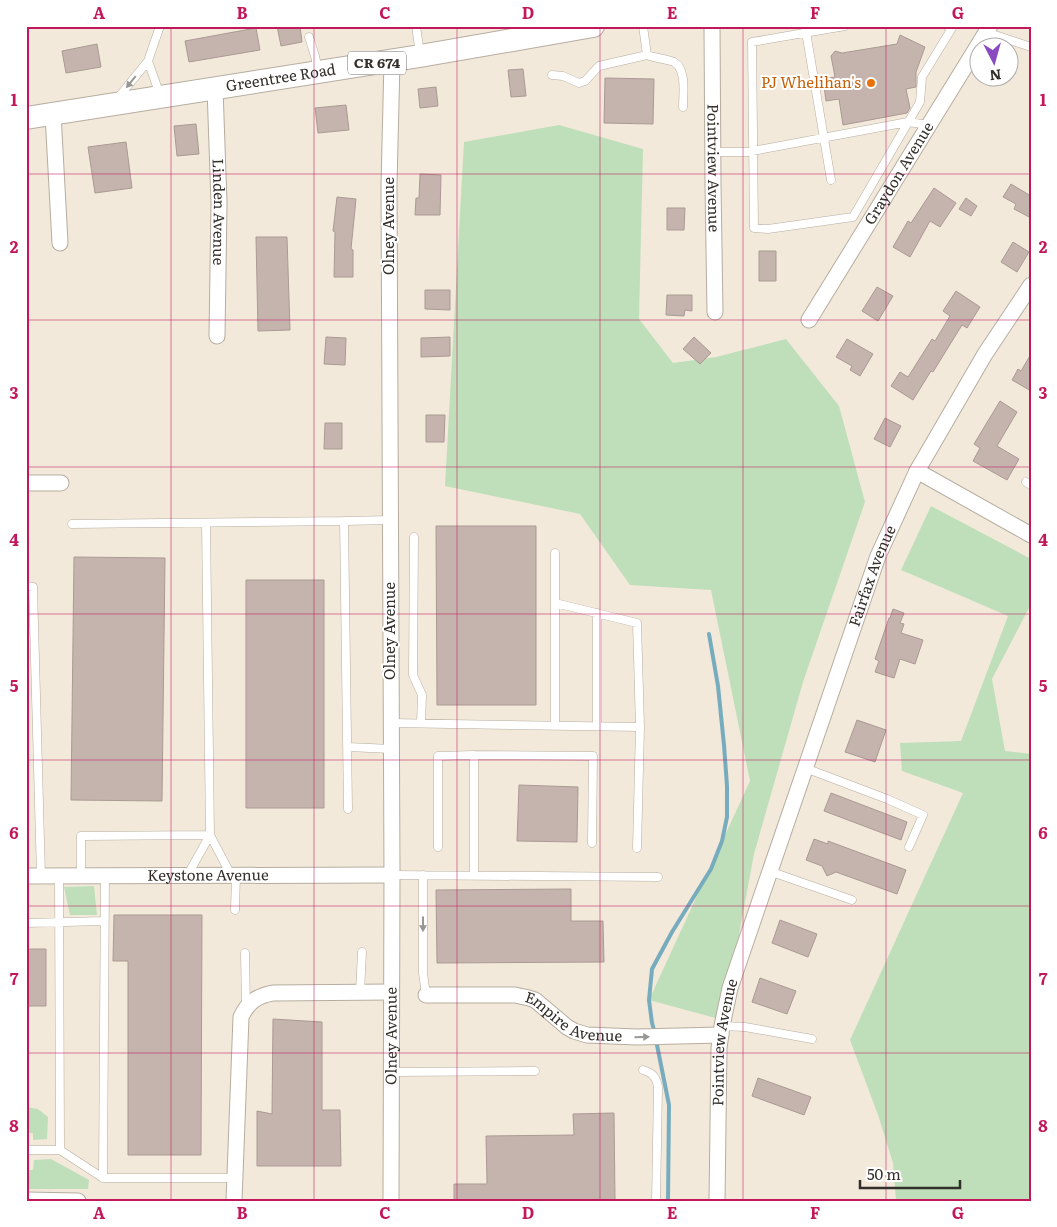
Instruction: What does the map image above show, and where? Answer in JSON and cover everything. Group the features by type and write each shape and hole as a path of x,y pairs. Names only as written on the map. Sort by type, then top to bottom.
{"main road":[{"name":"Greentree Road","path":"26,118 420,56 558,29 593,26"}],"street":[{"name":"Pointview Avenue","path":"712,26 716,312"},
{"name":"Graydon Avenue","path":"809,320 988,29"},
{"name":"Olney Avenue","path":"391,1201 392,875 389,185 392,60"},
{"name":"Linden Avenue","path":"215,88 219,203 217,336"},
{"path":"53,114 60,243"},
{"name":"Fairfax Avenue","path":"763,890 878,556 917,471 985,354 1031,285"},
{"path":"917,471 1031,535"},
{"path":"26,483 61,483"},
{"name":"Keystone Avenue","path":"34,876 392,875"},
{"name":"Pointview Avenue","path":"717,1201 719,1048 721,1031 730,988 763,890"},
{"path":"234,1201 241,1017 246,1007 254,1000 273,993 391,992"},
{"name":"Empire Avenue","path":"426,995 515,996 529,998 535,1000 566,1027 587,1035 637,1037 721,1031"},
{"path":"26,1200 78,1201"}],"lane":[{"path":"113,104 148,61 160,26"},
{"path":"416,26 420,56"},
{"path":"643,26 647,56"},
{"path":"845,26 806,30 752,42 754,228 768,229 853,218 920,102 922,77 952,28 947,26"},
{"path":"988,29 1031,47"},
{"path":"806,30 831,180"},
{"path":"309,37 318,72"},
{"path":"552,75 563,76 579,82 584,81 599,66 647,56 672,61 680,70 682,77 683,107"},
{"path":"148,61 161,96"},
{"path":"713,152 747,152 908,122 929,125"},
{"path":"72,524 390,520"},
{"path":"344,521 348,809"},
{"path":"206,523 210,835 233,875 236,910"},
{"path":"414,537 413,675 422,695 421,723"},
{"path":"555,553 555,725"},
{"path":"26,586 33,588 34,876"},
{"path":"555,604 637,623 640,727 637,848"},
{"path":"597,613 597,726"},
{"path":"391,723 640,727"},
{"path":"348,747 391,749"},
{"path":"438,847 438,756 474,755 594,756 592,843"},
{"path":"474,755 474,875"},
{"path":"805,768 923,814 909,846"},
{"path":"187,876 210,835"},
{"path":"81,876 81,836 210,835"},
{"path":"770,872 852,900"},
{"path":"392,875 658,877"},
{"path":"423,875 423,973 426,995"},
{"path":"59,876 60,1150"},
{"path":"103,1178 105,876"},
{"path":"26,924 104,921"},
{"path":"360,992 362,952"},
{"path":"245,953 246,1007"},
{"path":"721,1031 745,1027 812,1039"},
{"path":"643,1070 650,1072 656,1078 658,1087 656,1201"},
{"path":"391,1072 535,1071"},
{"path":"26,1150 60,1150 103,1178 235,1178"}],"green space":[{"path":"559,125 643,149 639,319 673,363 716,357 786,339 839,406 865,502 803,682 754,854 723,1020 649,1000 750,781 711,590 630,585 580,514 445,486 464,142"},
{"path":"931,506 1031,559 1031,604 992,679 1005,751 1031,754 1031,1201 896,1201 893,1163 878,1115 850,1040 963,793 902,771 900,743 961,741 1008,616 901,570"},
{"path":"94,886 97,915 70,915 64,887"},
{"path":"26,1107 38,1109 48,1117 47,1139 33,1140 33,1133 26,1133"},
{"path":"51,1159 89,1180 88,1189 26,1189 26,1170 33,1170 34,1160"}],"building":[{"path":"277,26 300,26 302,42 281,46"},
{"path":"256,28 260,50 189,62 185,41"},
{"name":"PJ Whelihan's","path":"900,35 925,47 916,72 916,87 906,89 910,108 907,113 843,125 839,99 826,101 823,79 835,77 831,56 835,51 842,53 897,44"},
{"path":"97,44 101,67 66,73 62,51"},
{"path":"523,69 526,96 511,97 508,70"},
{"path":"605,78 654,79 653,124 604,123"},
{"path":"436,87 438,106 420,108 418,89"},
{"path":"346,105 349,130 318,133 315,108"},
{"path":"196,124 199,154 177,156 174,126"},
{"path":"126,142 132,188 95,193 88,147"},
{"path":"420,174 441,175 440,215 415,215 416,198 419,198"},
{"path":"1011,184 1031,196 1031,218 1014,209 1016,204 1003,197"},
{"path":"934,188 956,203 940,227 930,221 910,257 893,247 908,221 911,223"},
{"path":"337,197 356,199 351,249 353,250 353,277 334,277 335,232 333,231"},
{"path":"966,198 977,206 971,216 959,209"},
{"path":"667,208 685,208 684,230 667,230"},
{"path":"256,237 287,237 290,330 258,331"},
{"path":"1013,242 1029,252 1017,272 1001,262"},
{"path":"759,251 776,251 776,281 759,281"},
{"path":"877,287 893,296 878,321 862,311"},
{"path":"425,290 450,290 450,310 425,309"},
{"path":"956,291 980,307 967,328 962,325 913,400 891,386 900,372 908,377 932,339 935,341 950,316 943,311"},
{"path":"667,295 692,295 692,311 685,310 684,316 666,315"},
{"path":"326,337 346,338 345,365 324,364"},
{"path":"450,337 450,356 421,357 421,338"},
{"path":"694,337 711,353 700,364 683,349"},
{"path":"847,339 873,354 860,376 850,370 852,366 836,357"},
{"path":"1031,354 1031,391 1012,380 1018,369 1021,371"},
{"path":"1000,401 1017,412 997,446 1019,459 1007,480 973,461 980,448 974,444"},
{"path":"426,415 445,415 444,442 426,442"},
{"path":"885,418 901,426 890,447 874,439"},
{"path":"325,423 342,423 342,449 324,449"},
{"path":"436,526 536,526 536,705 437,705"},
{"path":"74,557 165,558 162,801 71,800"},
{"path":"246,580 324,580 324,808 246,808"},
{"path":"893,609 904,613 900,623 904,624 901,633 923,640 915,664 900,659 894,678 875,672 879,661 875,659"},
{"path":"857,720 886,730 875,762 845,752"},
{"path":"519,785 578,787 577,842 517,841"},
{"path":"831,793 907,822 901,840 824,811"},
{"path":"814,839 828,844 828,841 906,870 897,894 836,872 827,876 822,866 806,860"},
{"path":"571,889 571,921 603,921 604,962 437,963 436,890"},
{"path":"114,915 202,915 201,1155 128,1155 128,961 113,961"},
{"path":"780,920 817,934 808,957 772,943"},
{"path":"26,949 46,949 46,1006 26,1006"},
{"path":"760,978 796,991 787,1014 752,1002"},
{"path":"273,1019 322,1022 322,1110 340,1110 341,1166 257,1166 257,1111 272,1114"},
{"path":"758,1078 811,1097 804,1115 752,1096"},
{"path":"614,1113 615,1201 454,1201 454,1184 487,1184 486,1136 574,1135 573,1114"}],"waterway":[{"path":"655,1033 649,1000 652,969 672,932 711,869 722,841 727,817 724,745 718,686 709,634"},
{"path":"656,1040 669,1105 668,1201"}],"place":[{"name":"PJ Whelihan's","path":"871,83"}]}
